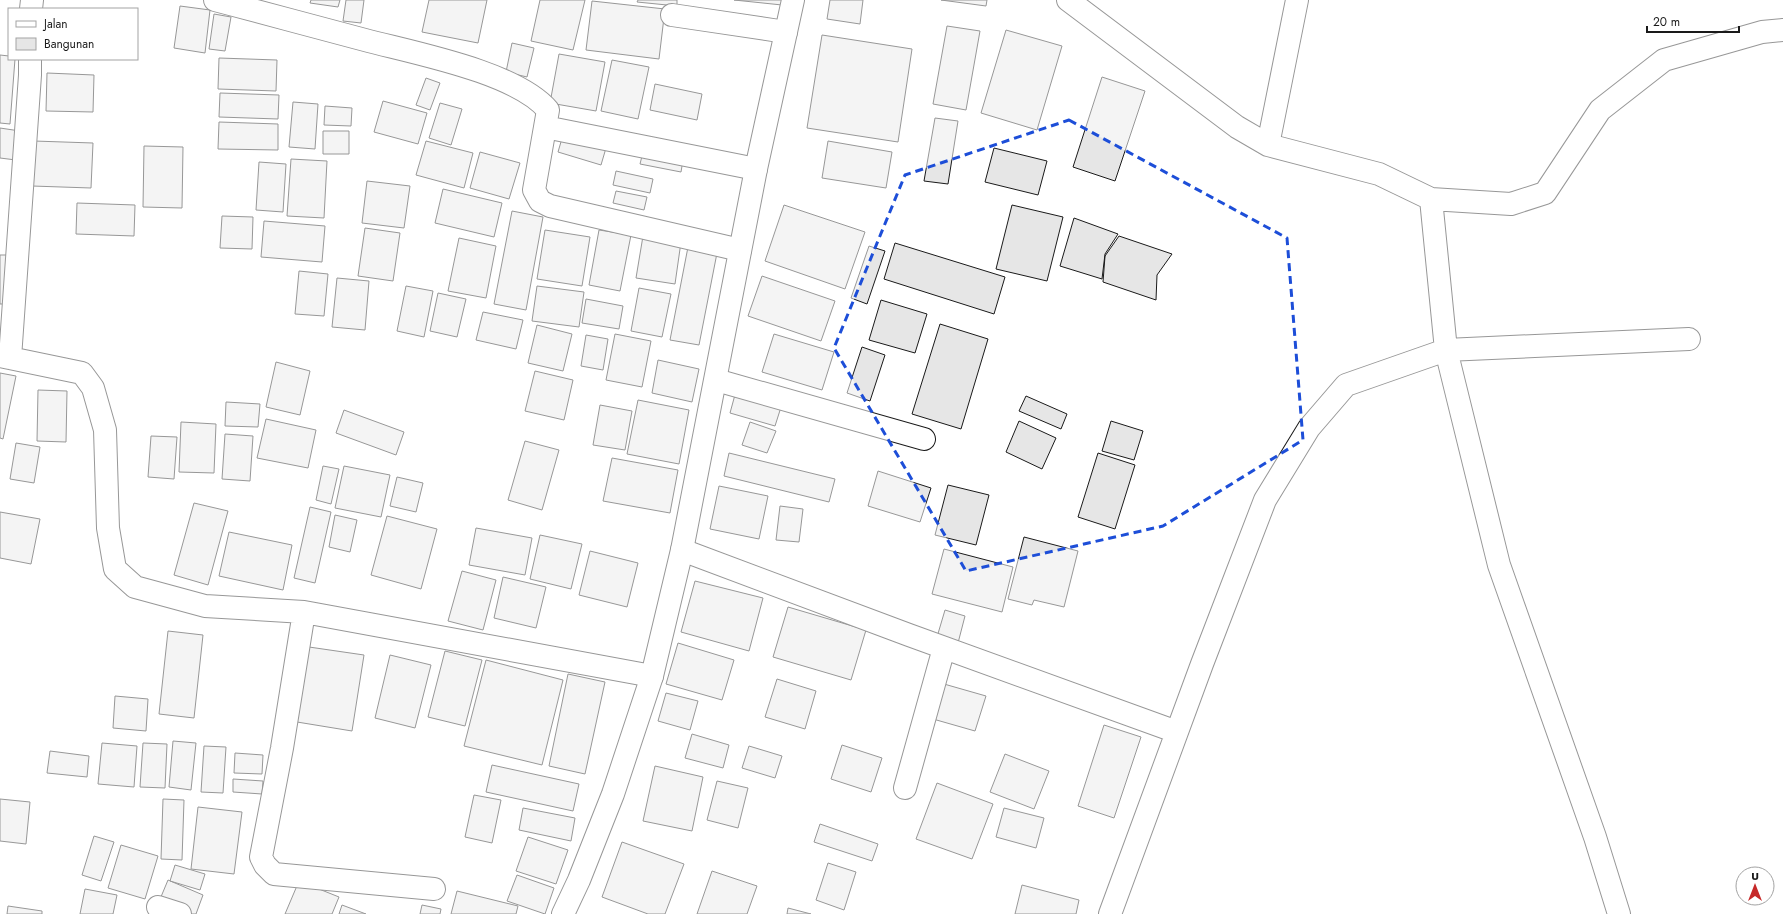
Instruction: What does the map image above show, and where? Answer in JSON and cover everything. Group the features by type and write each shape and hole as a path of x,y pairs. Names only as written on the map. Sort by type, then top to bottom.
{"street":[{"path":"215,0 442,59 500,80 539,101 548,110 534,190 540,201 550,206 740,250"},
{"path":"563,914 579,880 612,794 652,676 682,550 756,169 793,0"},
{"path":"1068,0 1237,127 1268,145 1379,174 1431,199 1511,204 1545,193 1600,110 1664,60 1762,32 1783,30"},
{"path":"1268,145 1297,0"},
{"path":"672,15 786,32"},
{"path":"30,60 30,83 5,357 82,373 93,388 105,430 108,528 115,569 135,587 205,606 304,612 652,676"},
{"path":"546,127 756,169"},
{"path":"1431,199 1446,350 1499,565 1595,837 1619,914"},
{"path":"1110,914 1265,500 1309,428 1346,385 1446,350 1689,339"},
{"path":"716,380 924,439"},
{"path":"682,550 944,648 1177,732"},
{"path":"304,612 282,748 261,857 265,865 274,874 434,890"},
{"path":"905,788 944,648"},
{"path":"158,907 180,914"}],"highlighted area":[{"path":"1069,120 1287,238 1303,440 1163,526 966,571 834,348 905,175"}],"building":[{"path":"311,0 340,0 338,7 310,3"},
{"path":"346,0 364,0 361,23 343,21"},
{"path":"429,0 487,0 478,43 422,32"},
{"path":"540,0 585,0 573,50 531,41"},
{"path":"638,0 677,0 677,6 637,2"},
{"path":"734,0 782,0 782,5"},
{"path":"830,0 863,0 860,24 827,19"},
{"path":"941,0 987,0 986,6"},
{"path":"592,1 665,9 659,59 586,50"},
{"path":"180,6 210,10 205,53 174,48"},
{"path":"214,14 231,17 225,51 209,49"},
{"path":"947,26 980,31 966,110 933,104"},
{"path":"1006,30 1062,46 1037,130 981,113"},
{"path":"822,35 912,49 898,142 807,128"},
{"path":"512,43 534,48 527,77 506,72"},
{"path":"559,54 605,62 596,111 550,103"},
{"path":"0,55 8,56 8,60 15,60 10,124 0,123"},
{"path":"219,58 277,60 276,91 218,89"},
{"path":"612,60 649,67 638,119 601,111"},
{"path":"47,73 94,75 93,112 46,111"},
{"path":"1102,77 1145,91 1115,181 1073,167"},
{"path":"426,78 440,83 430,110 416,105"},
{"path":"655,84 702,94 697,120 650,110"},
{"path":"220,93 279,95 278,119 219,117"},
{"path":"383,101 427,113 418,144 374,132"},
{"path":"293,102 318,104 315,149 289,147"},
{"path":"440,103 462,109 451,145 429,138"},
{"path":"325,106 352,108 351,126 324,125"},
{"path":"935,118 958,121 948,184 924,181"},
{"path":"219,122 278,124 278,150 218,149"},
{"path":"0,128 20,131 16,160 0,158"},
{"path":"323,131 349,131 349,154 323,154"},
{"path":"563,135 606,148 601,165 558,152"},
{"path":"34,141 93,143 91,188 32,186"},
{"path":"426,141 473,153 464,188 416,175"},
{"path":"828,141 892,152 886,188 822,178"},
{"path":"144,146 183,147 182,208 143,207"},
{"path":"994,148 1047,161 1038,195 985,182"},
{"path":"480,152 520,163 509,199 470,188"},
{"path":"643,152 683,160 681,172 640,164"},
{"path":"291,159 327,161 324,218 287,216"},
{"path":"259,162 286,164 283,212 256,210"},
{"path":"616,171 653,179 650,193 613,185"},
{"path":"367,181 410,186 404,228 362,223"},
{"path":"443,189 502,203 494,237 435,223"},
{"path":"616,191 647,197 644,210 613,203"},
{"path":"77,203 135,205 134,236 76,234"},
{"path":"784,205 865,232 845,289 765,261"},
{"path":"1012,205 1063,217 1047,281 996,269"},
{"path":"512,211 543,217 526,310 494,304"},
{"path":"222,216 253,217 252,249 220,248"},
{"path":"1074,218 1118,234 1105,254 1102,279 1060,266"},
{"path":"264,221 325,226 322,262 261,257"},
{"path":"365,228 400,233 393,281 358,276"},
{"path":"545,230 590,237 582,286 537,279"},
{"path":"599,230 631,235 620,291 589,285"},
{"path":"643,236 681,242 675,284 636,278"},
{"path":"1119,236 1172,254 1157,275 1156,300 1103,282 1105,256"},
{"path":"459,238 496,246 486,298 448,291"},
{"path":"895,243 1005,277 994,314 884,279"},
{"path":"869,246 885,251 867,304 851,298"},
{"path":"688,247 717,253 699,345 670,340"},
{"path":"0,255 10,255 7,304 0,304"},
{"path":"299,271 328,274 324,316 295,314"},
{"path":"762,276 835,301 821,341 748,316"},
{"path":"337,278 369,281 365,330 332,327"},
{"path":"406,286 433,291 424,337 397,331"},
{"path":"537,286 584,292 579,327 532,321"},
{"path":"639,288 671,294 662,337 631,331"},
{"path":"438,293 466,299 457,337 430,331"},
{"path":"586,299 623,306 619,329 582,323"},
{"path":"881,300 927,314 915,353 869,340"},
{"path":"483,312 523,320 516,349 476,340"},
{"path":"940,324 988,339 961,429 912,414"},
{"path":"537,325 572,334 563,371 528,363"},
{"path":"615,334 651,341 642,387 606,380"},
{"path":"774,334 834,352 822,390 762,372"},
{"path":"586,335 608,339 603,370 581,366"},
{"path":"862,347 885,355 870,401 847,393"},
{"path":"658,360 699,369 692,402 652,393"},
{"path":"276,362 310,371 300,415 266,407"},
{"path":"535,371 573,380 564,420 525,411"},
{"path":"0,373 16,376 3,439 0,438"},
{"path":"38,390 67,391 66,442 37,441"},
{"path":"736,391 782,404 775,426 730,413"},
{"path":"1026,396 1067,414 1061,429 1019,411"},
{"path":"638,400 689,410 679,464 627,454"},
{"path":"226,402 260,404 258,427 225,426"},
{"path":"600,405 632,411 625,450 593,445"},
{"path":"344,410 404,432 396,455 336,433"},
{"path":"266,419 316,430 308,468 257,458"},
{"path":"1019,421 1056,438 1042,469 1006,452"},
{"path":"1111,421 1143,431 1134,460 1102,451"},
{"path":"181,422 216,424 214,473 179,472"},
{"path":"750,422 776,431 767,453 742,445"},
{"path":"225,434 253,436 250,481 222,479"},
{"path":"151,436 177,437 174,479 148,477"},
{"path":"525,441 559,450 542,510 508,500"},
{"path":"16,443 40,447 34,483 10,479"},
{"path":"729,453 835,479 829,502 724,476"},
{"path":"1098,453 1135,465 1115,529 1078,517"},
{"path":"612,458 678,470 670,513 603,501"},
{"path":"323,466 339,469 331,504 316,500"},
{"path":"344,466 390,475 381,517 335,508"},
{"path":"878,471 931,488 920,522 868,506"},
{"path":"397,477 423,483 416,512 390,506"},
{"path":"948,485 989,495 976,545 935,535"},
{"path":"719,486 768,496 759,539 710,529"},
{"path":"194,503 228,511 208,585 174,575"},
{"path":"780,506 803,509 799,542 776,540"},
{"path":"310,507 331,512 315,583 294,578"},
{"path":"0,512 40,519 31,564 0,558"},
{"path":"335,515 357,520 350,552 329,547"},
{"path":"387,516 437,529 421,589 371,575"},
{"path":"476,528 532,538 525,575 469,565"},
{"path":"229,532 292,545 283,590 219,576"},
{"path":"540,535 582,544 571,589 530,579"},
{"path":"1024,537 1078,551 1064,607 1034,600 1032,605 1008,599"},
{"path":"944,549 1013,567 1002,612 932,594"},
{"path":"590,551 638,563 627,607 579,595"},
{"path":"462,571 496,580 483,630 448,621"},
{"path":"503,577 546,587 536,628 494,618"},
{"path":"695,581 763,598 749,651 681,632"},
{"path":"788,607 866,630 851,680 773,657"},
{"path":"945,610 965,616 958,643 937,637"},
{"path":"168,631 203,635 194,718 159,714"},
{"path":"678,643 734,660 722,700 666,684"},
{"path":"309,647 364,655 352,731 297,722"},
{"path":"445,651 482,660 465,726 428,717"},
{"path":"390,655 431,665 415,728 375,718"},
{"path":"486,660 563,680 542,765 464,746"},
{"path":"568,674 605,682 585,774 549,766"},
{"path":"777,679 816,691 805,729 765,717"},
{"path":"944,684 986,696 975,731 933,719"},
{"path":"666,693 698,701 690,730 658,721"},
{"path":"115,696 148,699 146,731 113,728"},
{"path":"1104,725 1141,737 1114,818 1078,806"},
{"path":"692,734 729,745 723,768 685,758"},
{"path":"173,741 196,743 191,790 169,787"},
{"path":"102,743 137,746 134,787 98,784"},
{"path":"143,743 167,744 165,788 140,787"},
{"path":"842,745 882,758 871,792 831,779"},
{"path":"204,746 226,747 223,793 201,792"},
{"path":"749,746 782,756 775,778 742,768"},
{"path":"50,751 89,756 87,777 47,773"},
{"path":"235,753 263,755 262,774 234,773"},
{"path":"1005,754 1049,771 1034,809 990,792"},
{"path":"492,765 579,784 573,811 486,792"},
{"path":"655,766 703,777 692,831 643,821"},
{"path":"233,779 263,781 262,794 233,792"},
{"path":"717,781 748,788 738,828 707,820"},
{"path":"937,783 993,804 972,859 916,839"},
{"path":"474,795 501,800 492,843 465,837"},
{"path":"0,799 30,802 26,844 0,841"},
{"path":"163,799 184,800 182,860 161,859"},
{"path":"198,807 242,812 234,874 191,869"},
{"path":"523,808 575,818 571,841 519,830"},
{"path":"1004,808 1044,818 1036,848 996,837"},
{"path":"820,824 878,844 872,861 814,842"},
{"path":"94,836 114,842 101,881 82,875"},
{"path":"528,837 568,850 556,884 516,871"},
{"path":"622,842 684,864 665,914 648,914 602,897"},
{"path":"121,845 158,856 145,899 108,888"},
{"path":"828,863 856,872 844,910 816,900"},
{"path":"175,865 205,874 200,890 170,881"},
{"path":"712,871 757,886 747,914 697,914"},
{"path":"517,875 554,888 545,914 507,901"},
{"path":"168,880 203,895 196,914 184,914 158,904"},
{"path":"299,881 339,897 332,914 285,914"},
{"path":"1022,885 1079,900 1076,914 1015,914"},
{"path":"85,889 117,895 113,914 80,914"},
{"path":"457,891 518,906 516,914 451,914"},
{"path":"342,905 366,914 339,914"},
{"path":"422,905 441,909 440,914 420,914"},
{"path":"8,906 42,911 42,914 7,914"},
{"path":"788,908 811,914 787,914"}]}
